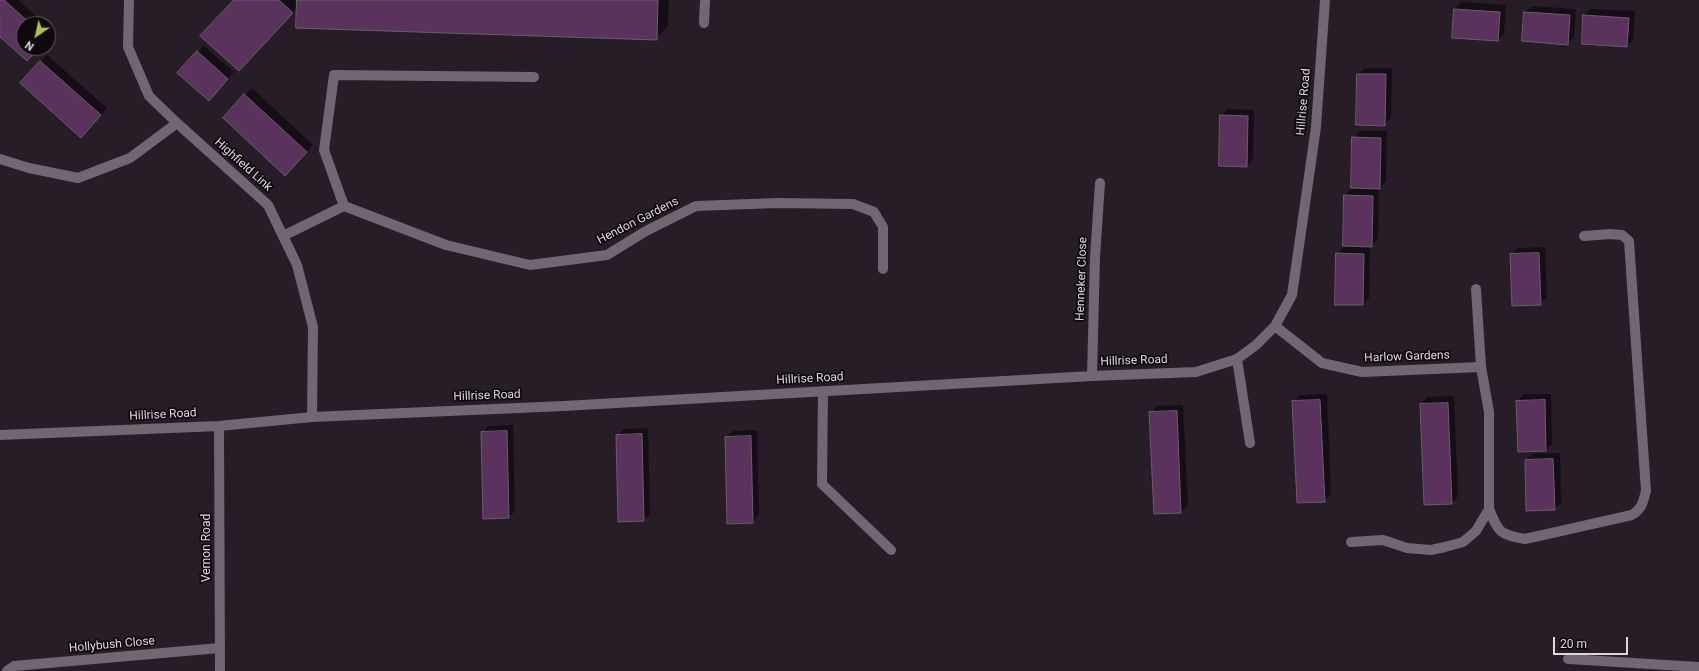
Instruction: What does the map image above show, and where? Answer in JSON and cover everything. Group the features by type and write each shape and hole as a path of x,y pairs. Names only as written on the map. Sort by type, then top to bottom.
{"street":[{"name":"Highfield Link","path":"129,0 128,47 149,96 268,205 297,265 313,327 312,417"},
{"path":"704,23 705,0"},
{"name":"Hillrise Road","path":"0,435 219,426 312,417 564,406 1092,376 1196,372 1237,359 1256,345 1275,326 1292,295 1316,126 1326,0"},
{"path":"283,236 344,206 324,150 334,75 534,77"},
{"path":"0,159 29,168 78,178 130,158 177,123"},
{"name":"Henneker Close","path":"1092,376 1095,257 1100,183"},
{"name":"Hendon Gardens","path":"344,206 446,245 530,265 607,255 646,231 696,206 778,203 853,204 874,212 883,227 883,269"},
{"path":"1476,289 1481,367 1489,412 1489,509 1498,530 1510,536 1525,539 1632,516 1640,511 1646,491 1630,242 1622,235 1610,234 1584,236"},
{"name":"Harlow Gardens","path":"1275,326 1322,363 1362,372 1481,367"},
{"path":"1237,359 1250,443"},
{"path":"823,391 822,484 891,550"},
{"name":"Vernon Road","path":"219,426 220,671"},
{"path":"1351,542 1383,540 1407,548 1431,550 1445,547 1463,542 1476,531 1489,509"},
{"name":"Hollybush Close","path":"7,671 14,666 220,648"},
{"path":"1568,659 1699,667"}],"building":[{"path":"0,0 4,0 22,16 16,16 16,51 0,37"},
{"path":"234,0 279,0 293,13 239,71 200,36"},
{"path":"297,0 658,0 657,40 296,28"},
{"path":"1454,9 1500,12 1498,41 1452,38"},
{"path":"1524,12 1570,15 1568,45 1522,41"},
{"path":"1583,15 1629,18 1627,47 1582,44"},
{"path":"197,51 228,79 209,101 177,73"},
{"path":"21,56 32,56 27,61"},
{"path":"40,61 101,115 81,138 20,83"},
{"path":"1357,74 1386,74 1385,126 1356,125"},
{"path":"244,94 307,152 285,176 223,118"},
{"path":"1220,115 1248,116 1247,167 1219,166"},
{"path":"1352,137 1381,138 1380,189 1351,188"},
{"path":"1344,195 1373,196 1372,247 1343,246"},
{"path":"1336,253 1364,254 1363,305 1335,305"},
{"path":"1539,253 1541,305 1512,306 1510,254"},
{"path":"1320,400 1325,502 1297,503 1292,401"},
{"path":"1545,400 1546,451 1518,452 1516,401"},
{"path":"1448,403 1452,504 1424,505 1420,404"},
{"path":"1177,411 1181,513 1154,514 1149,412"},
{"path":"507,431 509,518 483,519 481,432"},
{"path":"642,434 644,521 618,522 616,435"},
{"path":"751,436 753,523 727,524 725,437"},
{"path":"1553,459 1555,510 1526,511 1525,460"}]}
